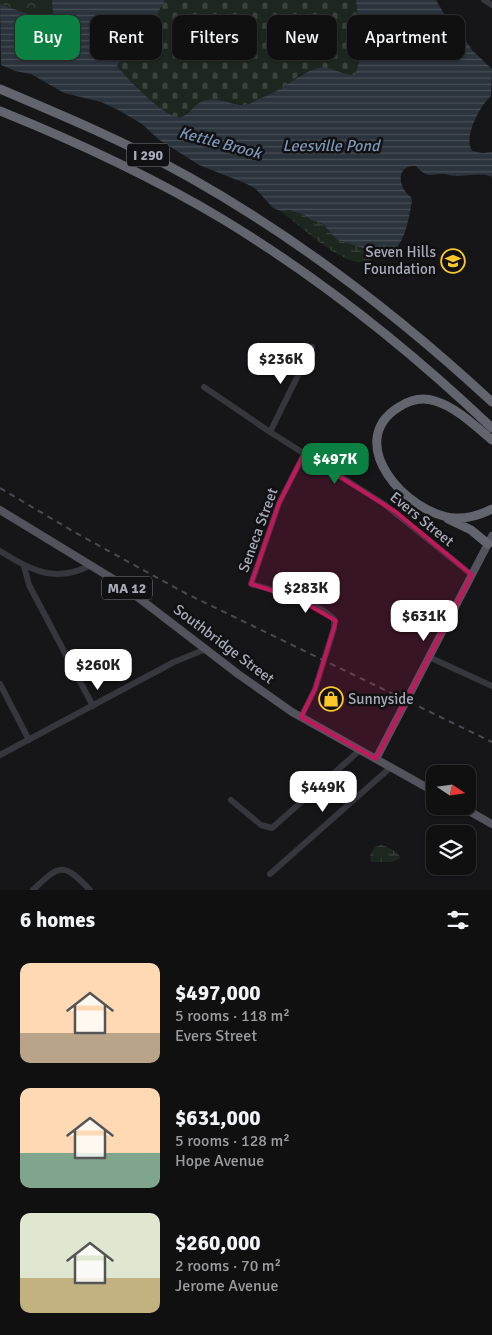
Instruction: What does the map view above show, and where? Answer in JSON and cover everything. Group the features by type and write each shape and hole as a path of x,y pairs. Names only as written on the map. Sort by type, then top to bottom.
{"highway":[{"name":"I 290","path":"0,89 129,145 193,179 249,212 368,296 445,359 492,402"},
{"name":"I 290","path":"0,111 67,138 128,167 234,227 347,304 410,354 492,428"},
{"path":"492,440 460,415 436,401 426,399 409,401 394,410 386,417 377,441 378,451 385,470 396,487 425,510 448,517 466,518 492,509"},
{"path":"435,513 490,540"}],"main road":[{"name":"Southbridge Street","path":"0,510 118,582 266,694 301,717 426,787"},
{"path":"376,759 490,540"},
{"path":"476,815 492,824"}],"street":[{"path":"484,0 492,6"},
{"path":"270,432 312,347"},
{"name":"Evers Street","path":"204,387 270,432 396,512 472,575"},
{"name":"Seneca Street","path":"301,717 315,689 334,628 334,619 298,599 251,584 279,502 304,454"},
{"path":"0,551 24,566 45,573 80,571 91,565"},
{"path":"24,566 30,585 93,706"},
{"path":"0,755 174,662 206,648"},
{"path":"429,657 492,686"},
{"path":"0,684 29,740"},
{"path":"231,800 261,825 272,828 360,750"},
{"path":"270,874 391,768"},
{"path":"33,890 49,874 59,869 68,871 90,890"}],"highlighted area":[{"path":"304,454 396,512 472,575 376,759 301,717 315,689 336,621 298,599 251,584 279,503"}],"green space":[{"path":"0,0 52,0 53,15 28,15 0,4"},
{"path":"165,0 356,0 358,15 347,15 347,60 360,60 356,75 350,76 336,70 301,74 281,89 257,101 244,105 208,99 183,117 176,117 158,107 117,66 121,60 162,60 162,15 157,15"},
{"path":"285,209 322,223 337,240 369,250 373,253 374,257 366,262 356,262 332,251 281,211"},
{"path":"381,845 397,853 401,858 392,862 371,862 370,855 375,847"}],"water":[{"name":"Leesville Pond","path":"52,0 165,0 157,15 90,15 90,60 121,60 117,66 137,88 166,112 181,117 202,101 211,99 238,105 248,104 277,91 304,74 318,68 323,67 355,75 360,60 465,60 465,39 472,50 492,69 491,96 482,107 474,122 471,130 470,145 472,151 492,152 492,177 479,174 457,176 445,174 430,175 424,173 416,166 409,166 402,173 401,178 403,188 412,201 406,229 398,246 392,253 374,257 373,253 369,250 337,240 322,223 289,210 281,211 273,208 256,189 199,165 158,139 142,124 118,110 101,102 64,93 31,74 15,71 1,65 0,4 28,15 15,15 15,60 80,60 80,15 53,15"},
{"name":"Leesville Pond","path":"356,0 436,0 445,15 358,15"}],"railway":[{"path":"0,488 76,533 185,593 492,742"}],"place":[{"name":"Seven Hills Foundation","path":"453,261"},
{"name":"Sunnyside","path":"331,699"}],"water label":[{"name":"Kettle Brook","path":"220,143"}]}
